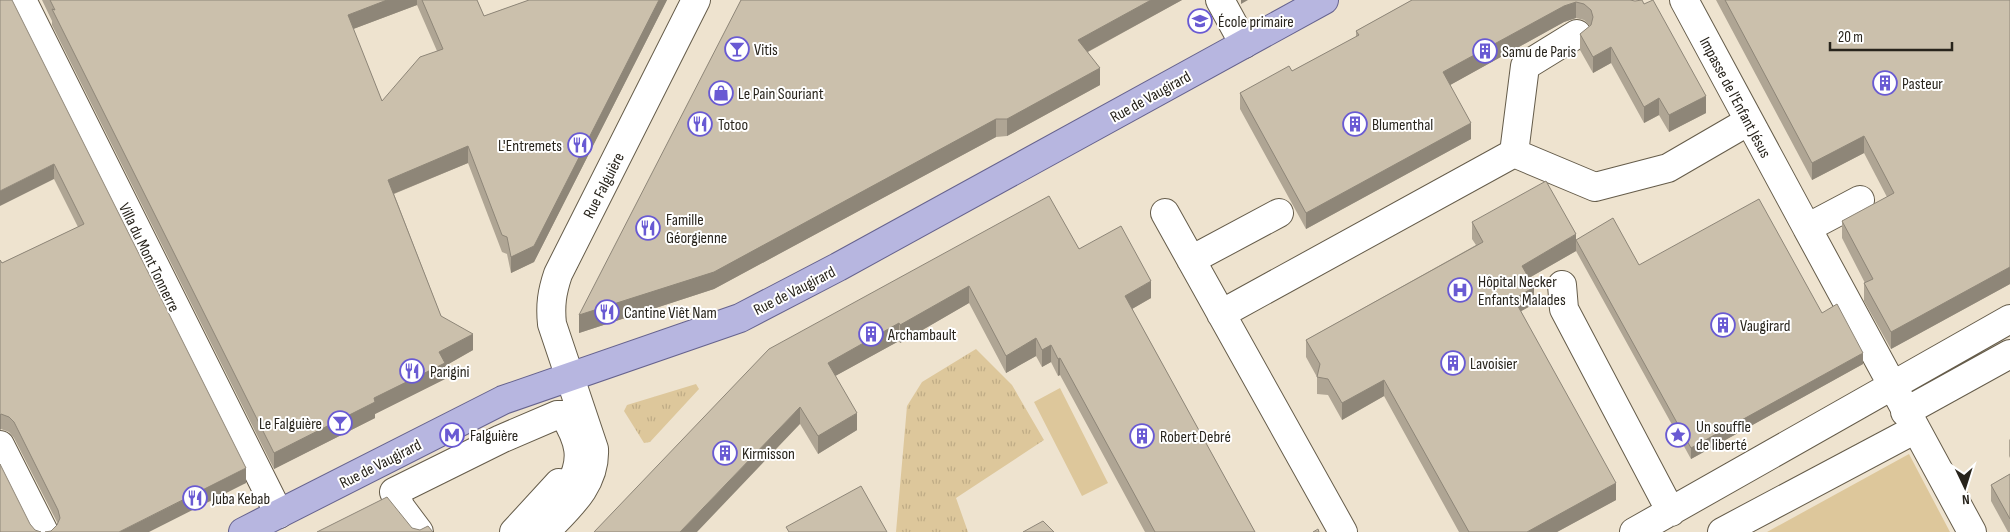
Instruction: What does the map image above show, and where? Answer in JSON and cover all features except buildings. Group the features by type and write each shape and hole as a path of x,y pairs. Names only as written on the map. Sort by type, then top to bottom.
{"main road":[{"name":"Rue de Vaugirard","path":"243,532 504,400 740,318 838,267 1324,0"}],"street":[{"name":"Villa du Mont Tonnerre","path":"22,0 279,514"},
{"name":"Rue Falguière","path":"545,532 580,494 592,473 595,460 594,449 552,324 550,306 552,290 562,265 696,0"},
{"path":"1220,0 1244,44"},
{"name":"Impasse de l'Enfant Jésus","path":"1684,0 1910,421 1972,532"},
{"path":"1514,154 1525,66 1577,34"},
{"path":"1514,154 1595,187 1668,168 1749,121"},
{"path":"1221,314 1514,154"},
{"path":"1807,228 1860,200"},
{"path":"1165,213 1342,532"},
{"path":"1191,260 1279,213"},
{"path":"1562,285 1564,309 1671,512"},
{"path":"1634,532 2010,319"},
{"path":"1722,532 1910,421 2010,354"},
{"path":"419,532 401,508 394,492 501,440 557,415 564,415 579,453 578,471 570,485 559,483 514,532"},
{"path":"0,445 44,532"}],"green space":[{"path":"976,349 1012,385 1044,440 956,498 968,532 896,532 907,406 922,382"},
{"path":"696,384 699,389 650,442 644,443 624,411 627,405"},
{"path":"1060,388 1108,483 1082,496 1034,402"},
{"path":"1909,454 1950,532 1767,532"}],"place":[{"name":"École primaire","path":"1200,21"},
{"name":"Vitis","path":"737,49"},
{"name":"Samu de Paris","path":"1485,51"},
{"name":"Pasteur","path":"1885,83"},
{"name":"Le Pain Souriant","path":"721,93"},
{"name":"Totoo","path":"700,124"},
{"name":"Blumenthal","path":"1355,124"},
{"name":"L'Entremets","path":"580,145"},
{"name":"Famille Géorgienne","path":"648,228"},
{"name":"Hôpital Necker Enfants Malades","path":"1460,290"},
{"name":"Cantine Viêt Nam","path":"607,312"},
{"name":"Vaugirard","path":"1723,325"},
{"name":"Archambault","path":"871,334"},
{"name":"Lavoisier","path":"1453,363"},
{"name":"Parigini","path":"412,371"},
{"name":"Le Falguière","path":"340,423"},
{"name":"Falguière","path":"452,435"},
{"name":"Un souffle de liberté","path":"1678,435"},
{"name":"Robert Debré","path":"1142,436"},
{"name":"Kirmisson","path":"725,453"},
{"name":"Juba Kebab","path":"195,498"}]}
